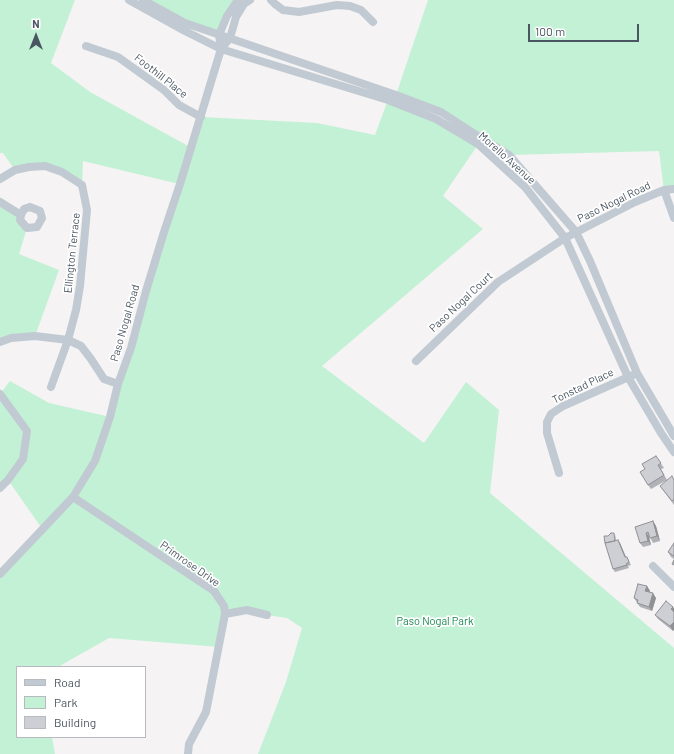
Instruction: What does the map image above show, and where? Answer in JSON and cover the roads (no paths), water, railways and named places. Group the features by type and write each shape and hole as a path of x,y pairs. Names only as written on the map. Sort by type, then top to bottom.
{"street":[{"name":"Morello Avenue","path":"129,0 221,49 388,100 436,118 478,144 525,187 565,238 628,377 660,433 674,452"},
{"name":"Morello Avenue","path":"143,0 185,23 396,95 441,112 509,155 576,232 590,261 637,373 674,436"},
{"path":"221,49 219,35 227,16 238,0"},
{"path":"221,49 230,38 236,17 244,4 250,0"},
{"path":"271,0 283,10 299,12 337,5 350,6 361,10 373,22"},
{"name":"Foothill Place","path":"86,46 118,57 164,90 179,105 201,117"},
{"name":"Paso Nogal Road","path":"0,574 73,497 95,461 110,417 118,384 131,348 146,291 221,49"},
{"name":"Ellington Terrace","path":"0,179 15,170 45,166 62,172 82,185 87,210 80,286 76,310 68,340"},
{"name":"Paso Nogal Road","path":"565,238 635,202 664,190 674,189"},
{"path":"664,190 674,218"},
{"path":"0,202 21,215"},
{"name":"Paso Nogal Court","path":"416,361 498,282 565,238"},
{"path":"0,342 11,338 35,336 68,340 81,346 104,379 118,384"},
{"path":"52,387 68,340"},
{"name":"Tonstad Place","path":"559,473 547,432 547,422 551,414 562,406 637,373"},
{"path":"0,394 27,431 23,459 8,480 0,488"},
{"name":"Primrose Drive","path":"73,497 214,591 224,606 225,614"},
{"path":"653,566 674,587"},
{"path":"188,754 189,744 206,712 225,614 246,610 267,615"}],"park label":[{"name":"Paso Nogal Park","path":"435,621"}]}
